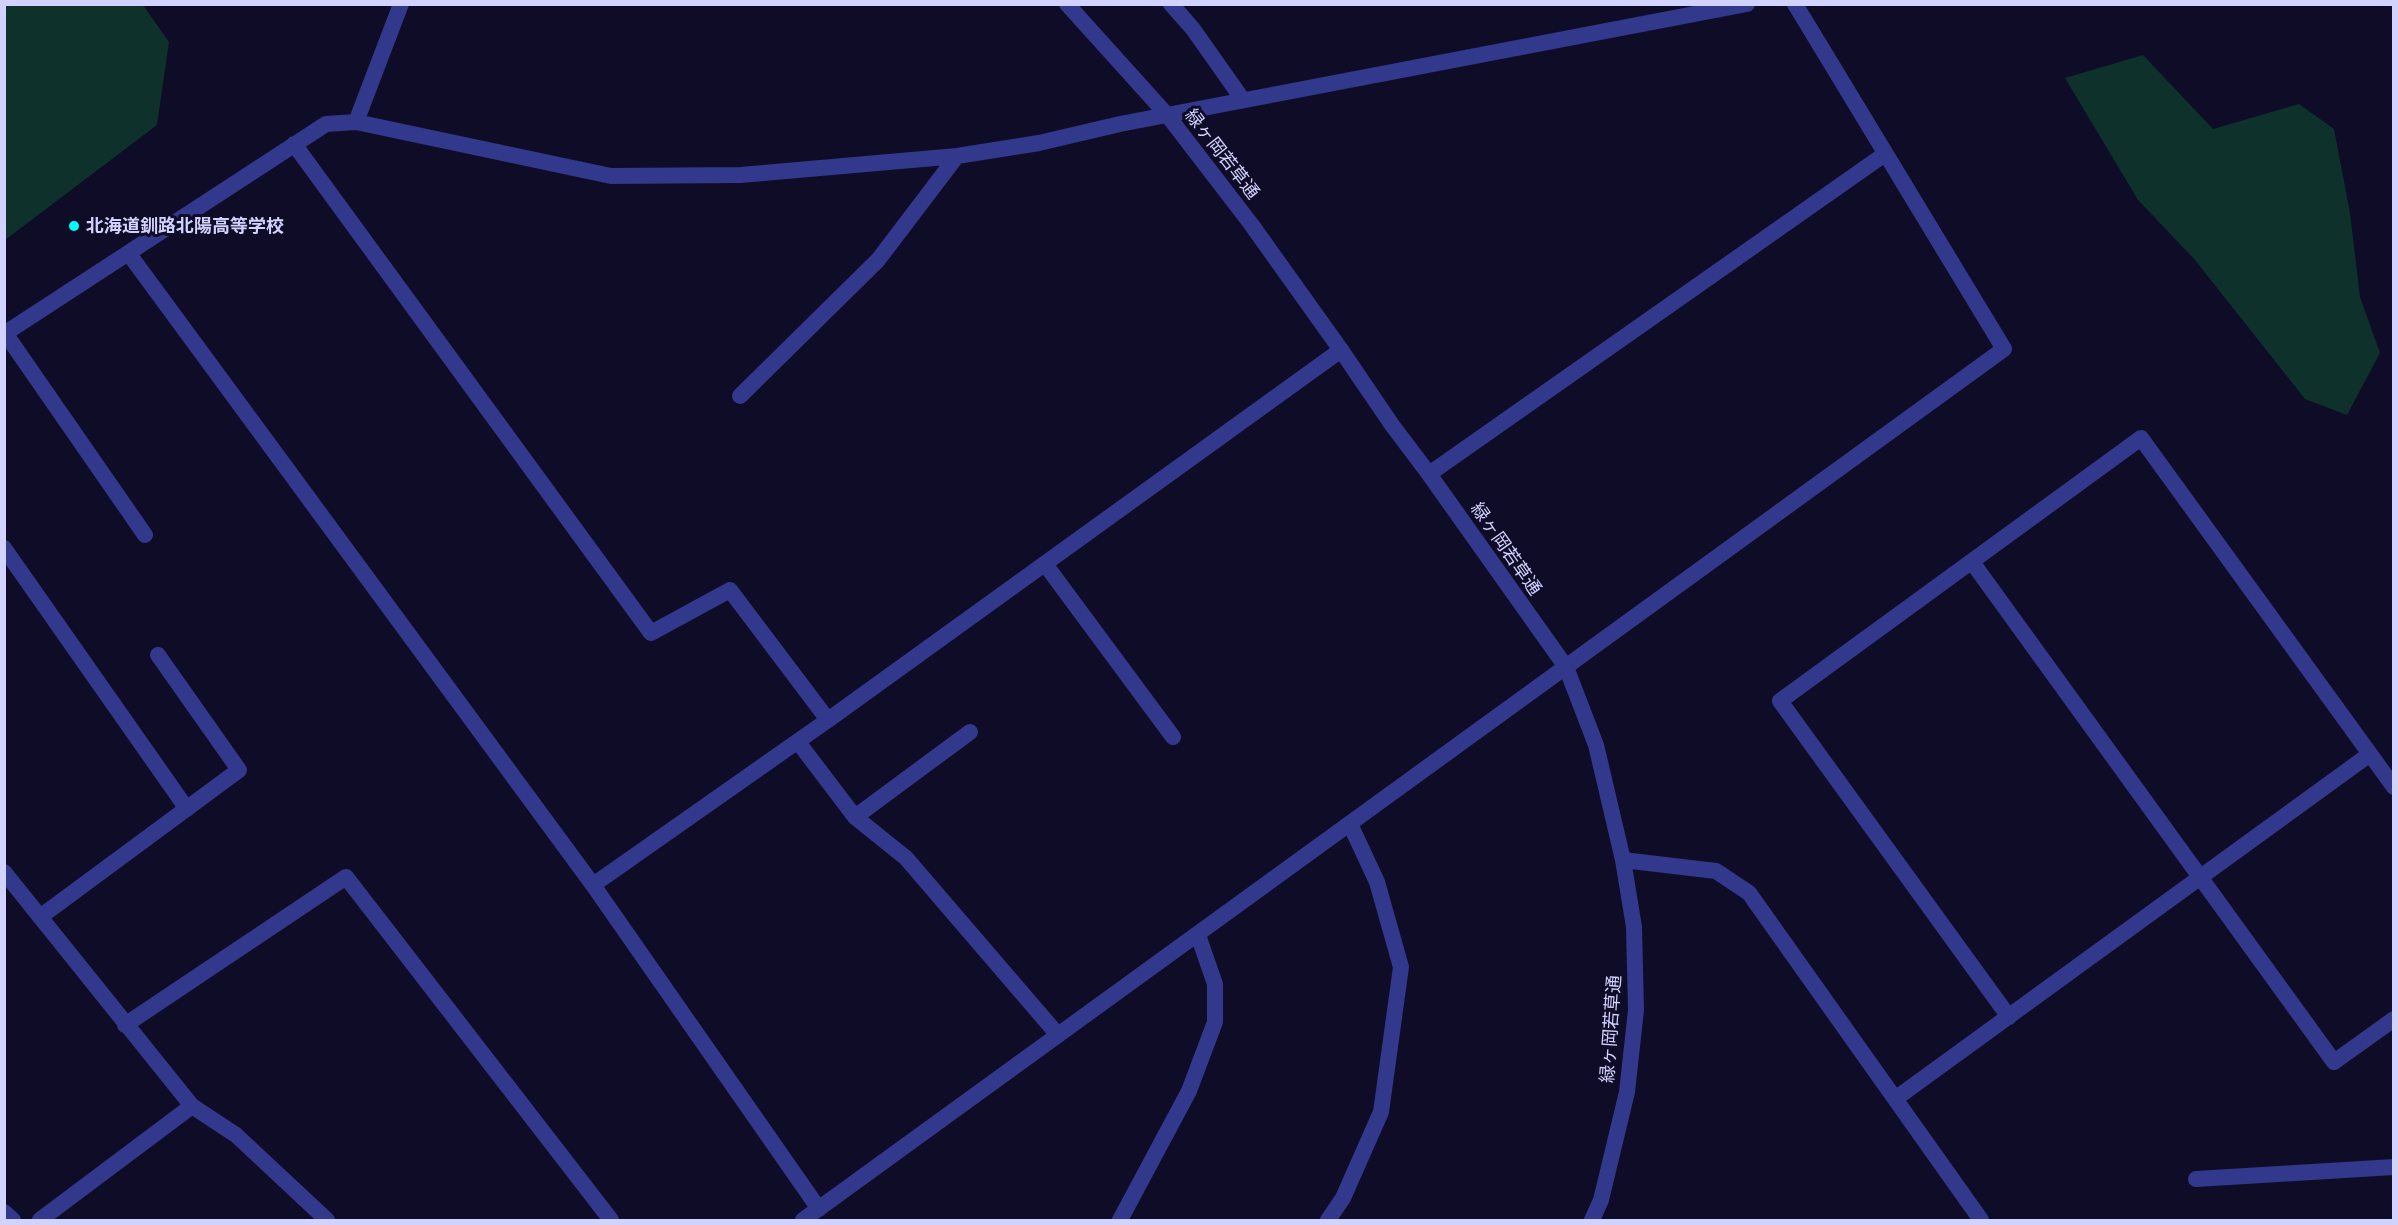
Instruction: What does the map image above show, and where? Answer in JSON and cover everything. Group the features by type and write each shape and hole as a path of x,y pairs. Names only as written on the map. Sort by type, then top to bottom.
{"street":[{"path":"356,122 401,4"},
{"name":"緑ヶ岡若草通","path":"1067,4 1168,117 1251,224 1392,426 1429,474 1566,667 1596,745 1623,860 1634,927 1636,1010 1627,1092 1601,1200 1592,1221"},
{"path":"1171,4 1193,29 1243,100"},
{"path":"145,535 5,334 326,124 356,122 611,176 741,175 957,156 1039,143 1120,124 1168,117 1243,100 1747,4"},
{"path":"804,1220 2004,349 1795,4"},
{"path":"294,144 651,633 730,590 828,720"},
{"path":"1429,474 1885,154"},
{"path":"740,396 878,261 957,156"},
{"path":"129,254 593,885 819,1209"},
{"path":"593,885 798,742 1341,350"},
{"path":"2009,1017 1780,701 2142,438 2394,787"},
{"path":"4,548 187,809"},
{"path":"1972,562 2334,1062 2394,1019"},
{"path":"1045,564 1173,737"},
{"path":"40,917 239,770 158,655"},
{"path":"855,817 970,732"},
{"path":"798,742 855,817 906,858 1058,1035"},
{"path":"1895,1099 2370,754"},
{"path":"1328,1221 1343,1198 1381,1112 1401,967 1377,882 1350,824"},
{"path":"1623,860 1716,871 1749,893 1982,1221"},
{"path":"4,872 192,1106 236,1135 327,1221"},
{"path":"126,1026 346,877 611,1221"},
{"path":"1120,1221 1188,1091 1215,1022 1215,984 1198,935"},
{"path":"40,1221 192,1106"},
{"path":"2196,1179 2394,1167"},
{"path":"4,1212 13,1221"}],"green space":[{"path":"5,4 143,5 169,42 157,125 5,240"},
{"path":"2143,55 2213,129 2299,104 2334,129 2350,213 2360,297 2380,353 2347,415 2305,399 2195,260 2138,200 2065,78"}],"place":[{"name":"北海道釧路北陽高等学校","path":"74,226"}]}
